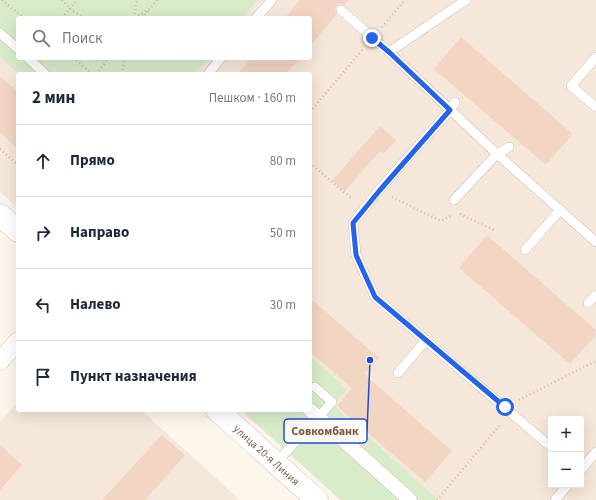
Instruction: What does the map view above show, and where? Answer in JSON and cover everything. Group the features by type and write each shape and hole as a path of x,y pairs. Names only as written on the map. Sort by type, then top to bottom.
{"main road":[{"path":"0,215 16,229"},
{"name":"улица 20-я Линия","path":"219,412 317,500"}],"street":[{"path":"0,361 16,343"},
{"path":"314,414 410,500"}],"lane":[{"path":"258,16 272,0"},
{"path":"389,52 466,0"},
{"path":"341,10 453,106 497,154 596,242"},
{"path":"0,33 16,47"},
{"path":"596,57 571,86 596,107"},
{"path":"30,60 44,72"},
{"path":"210,72 219,60"},
{"path":"453,106 353,223 356,255 375,297 548,444"},
{"path":"454,200 497,154 509,147"},
{"path":"525,250 560,210"},
{"path":"588,304 596,295"},
{"path":"398,373 426,340"},
{"path":"276,463 314,414 332,402 315,387"},
{"path":"584,466 596,452"},
{"path":"555,500 565,488"}],"path":[{"path":"2,0 22,16"},
{"path":"62,0 70,9 81,16"},
{"path":"64,16 77,0"},
{"path":"134,16 137,0"},
{"path":"144,16 157,0"},
{"path":"312,110 405,0"},
{"path":"138,16 150,9"},
{"path":"76,60 92,72"},
{"path":"96,72 107,60"},
{"path":"122,72 125,60"},
{"path":"0,149 16,163"},
{"path":"312,165 364,210"},
{"path":"380,190 441,221 456,212 494,230"},
{"path":"437,500 502,422 505,407 596,362"}],"shaded area":[{"path":"0,0 596,0 596,500 340,500 242,412 312,412 312,72 16,72 16,206 0,192"},
{"path":"16,404 16,412 143,412 240,500 0,500 0,422"}],"green space":[{"path":"0,0 257,0 244,16 16,16 16,60 206,60 196,72 17,72 0,57"},
{"path":"312,358 347,389 333,405 438,500 341,500 244,412 312,412"}],"building":[{"path":"300,0 349,0 345,5 339,4 336,6 335,12 337,14 312,44 312,16 287,16"},
{"path":"461,37 573,134 546,165 434,69"},
{"path":"249,60 298,60 288,72 239,72"},
{"path":"0,76 16,90 16,147 0,133"},
{"path":"380,126 396,140 383,154 380,151 345,191 332,181"},
{"path":"487,235 596,330 596,335 570,364 459,268"},
{"path":"312,300 379,358 364,374 452,451 425,482 337,406 352,388 312,354"},
{"path":"162,435 185,455 145,500 102,500"},
{"path":"0,445 22,465 0,490"}],"place":[{"name":"Совкомбанк","path":"370,360"}],"route":[{"path":"372,38 389,52 450,110 353,223 356,255 375,297 505,407"}]}
